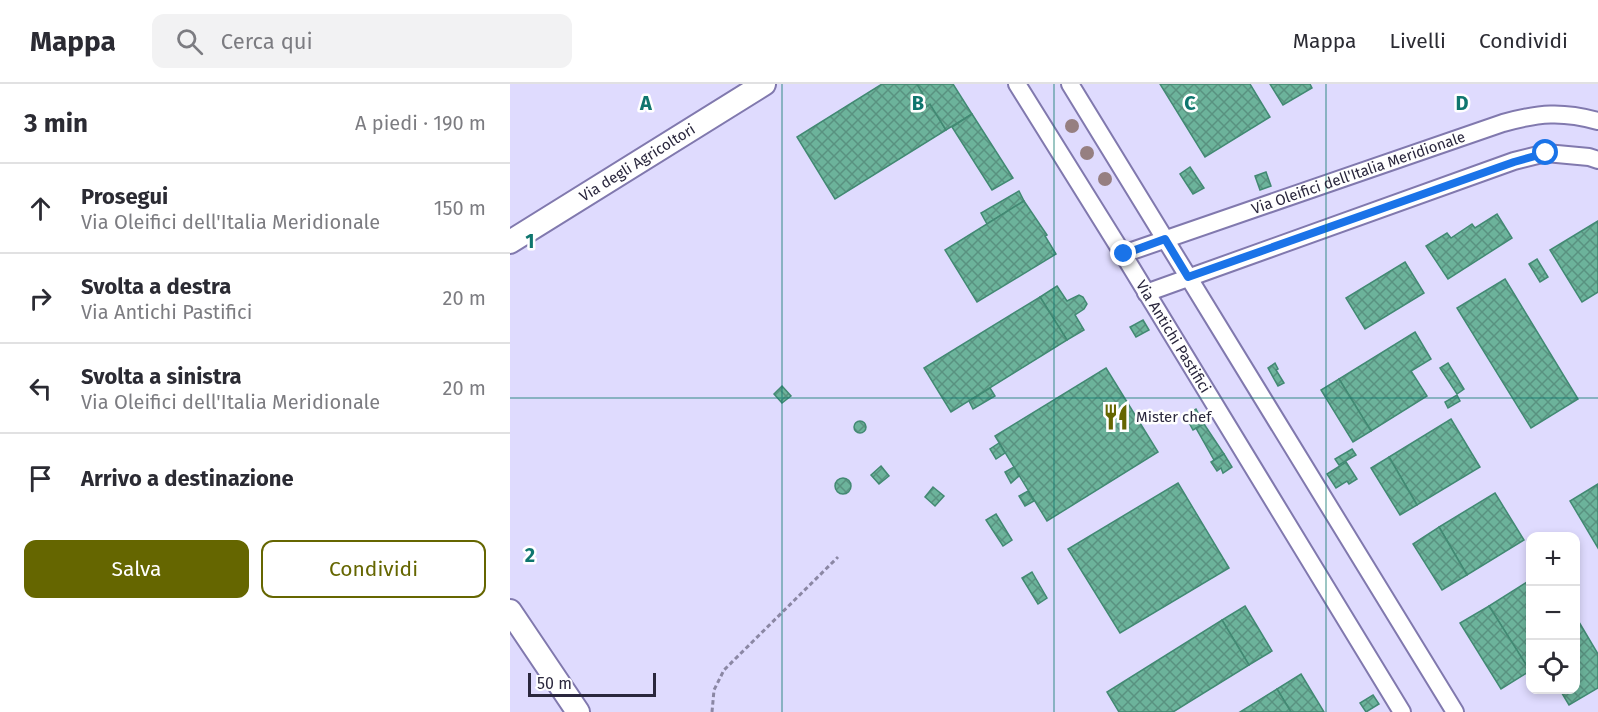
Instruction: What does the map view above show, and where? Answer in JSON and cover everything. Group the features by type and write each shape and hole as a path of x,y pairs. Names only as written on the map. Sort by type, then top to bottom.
{"street":[{"name":"Via degli Agricoltori","path":"510,242 764,84"},
{"name":"Via Antichi Pastifici","path":"1017,84 1124,254 1402,712"},
{"path":"1070,84 1455,712"},
{"name":"Via Oleifici dell'Italia Meridionale","path":"1124,254 1503,123 1535,114 1575,114 1598,120"},
{"path":"1146,293 1514,162 1546,153 1590,157 1598,160"},
{"path":"510,610 578,712"}],"path":[{"path":"712,712 714,690 724,669 838,557"}],"building":[{"path":"882,84 917,84 923,94 920,96 926,107 930,104 946,130 835,199 797,137"},
{"path":"917,84 953,84 972,114 946,130 930,104 926,107 920,96 923,94"},
{"path":"1160,84 1250,84 1270,117 1205,157"},
{"path":"1270,84 1310,84 1312,88 1283,105"},
{"path":"972,114 1013,178 992,190 952,127"},
{"path":"1190,167 1204,188 1193,194 1180,174"},
{"path":"1266,172 1271,186 1260,190 1255,176"},
{"path":"1019,191 1024,201 987,224 981,213"},
{"path":"1024,201 1047,235 1045,236 1056,254 977,302 945,250"},
{"path":"1497,214 1512,238 1448,279 1426,246 1447,233 1451,238 1472,224 1475,228"},
{"path":"1598,221 1598,292 1582,302 1550,250"},
{"path":"1537,259 1548,277 1540,282 1529,264"},
{"path":"1405,262 1424,293 1365,329 1346,298"},
{"path":"1505,279 1578,399 1531,428 1457,308"},
{"path":"1057,286 1067,301 1079,295 1087,304 1075,315 1084,330 1067,340 1040,297"},
{"path":"1040,297 1067,340 951,412 924,368"},
{"path":"1143,320 1149,330 1136,337 1130,327"},
{"path":"1415,332 1431,359 1411,371 1427,396 1371,431 1339,379"},
{"path":"1275,363 1278,369 1276,370 1284,383 1278,386 1268,368"},
{"path":"1448,363 1464,389 1457,394 1440,368"},
{"path":"1106,368 1158,452 1047,521 995,436"},
{"path":"1339,379 1371,431 1353,442 1321,390"},
{"path":"782,386 791,396 782,403 774,394"},
{"path":"990,388 995,396 973,409 969,401"},
{"path":"1457,395 1460,401 1448,408 1445,402"},
{"path":"1196,409 1204,424 1193,430 1188,421 1191,420 1188,414"},
{"path":"1451,419 1480,467 1417,505 1389,457"},
{"path":"862,421 866,427 862,433 858,433 854,425"},
{"path":"1204,424 1224,454 1214,460 1196,428"},
{"path":"999,443 1005,453 996,459 990,449"},
{"path":"1352,449 1356,455 1339,465 1335,459"},
{"path":"1224,454 1232,467 1223,473 1221,468 1217,471 1211,462"},
{"path":"1389,457 1417,505 1400,515 1371,468"},
{"path":"1346,462 1357,479 1349,484 1347,481 1336,488 1327,474"},
{"path":"881,466 889,476 879,484 871,475"},
{"path":"1014,467 1019,476 1011,483 1005,472"},
{"path":"843,478 849,480 851,486 849,492 843,494 837,492 835,486 837,480"},
{"path":"1178,483 1229,568 1120,633 1068,549"},
{"path":"1598,484 1598,548 1570,501"},
{"path":"933,487 944,496 935,506 925,497"},
{"path":"1028,491 1034,501 1025,506 1019,496"},
{"path":"1495,493 1524,540 1467,575 1439,527"},
{"path":"996,514 1012,540 1003,546 986,520"},
{"path":"1439,527 1467,575 1442,590 1413,544"},
{"path":"1032,572 1047,598 1038,604 1022,578"},
{"path":"1526,583 1526,665 1489,606"},
{"path":"1245,606 1272,651 1249,665 1222,620"},
{"path":"1489,606 1526,665 1526,673 1501,689 1460,623"},
{"path":"1222,620 1249,665 1173,712 1119,712 1107,692"},
{"path":"1580,624 1598,654 1598,688 1569,705 1562,694 1580,694"},
{"path":"1301,674 1324,712 1291,712 1277,689"},
{"path":"1277,689 1291,712 1240,712"},
{"path":"1373,695 1379,704 1366,712 1360,703"}],"place":[{"name":"Mister chef","path":"1116,417"}],"route":[{"path":"1124,254 1165,239 1188,277 1514,162 1546,153"}]}
